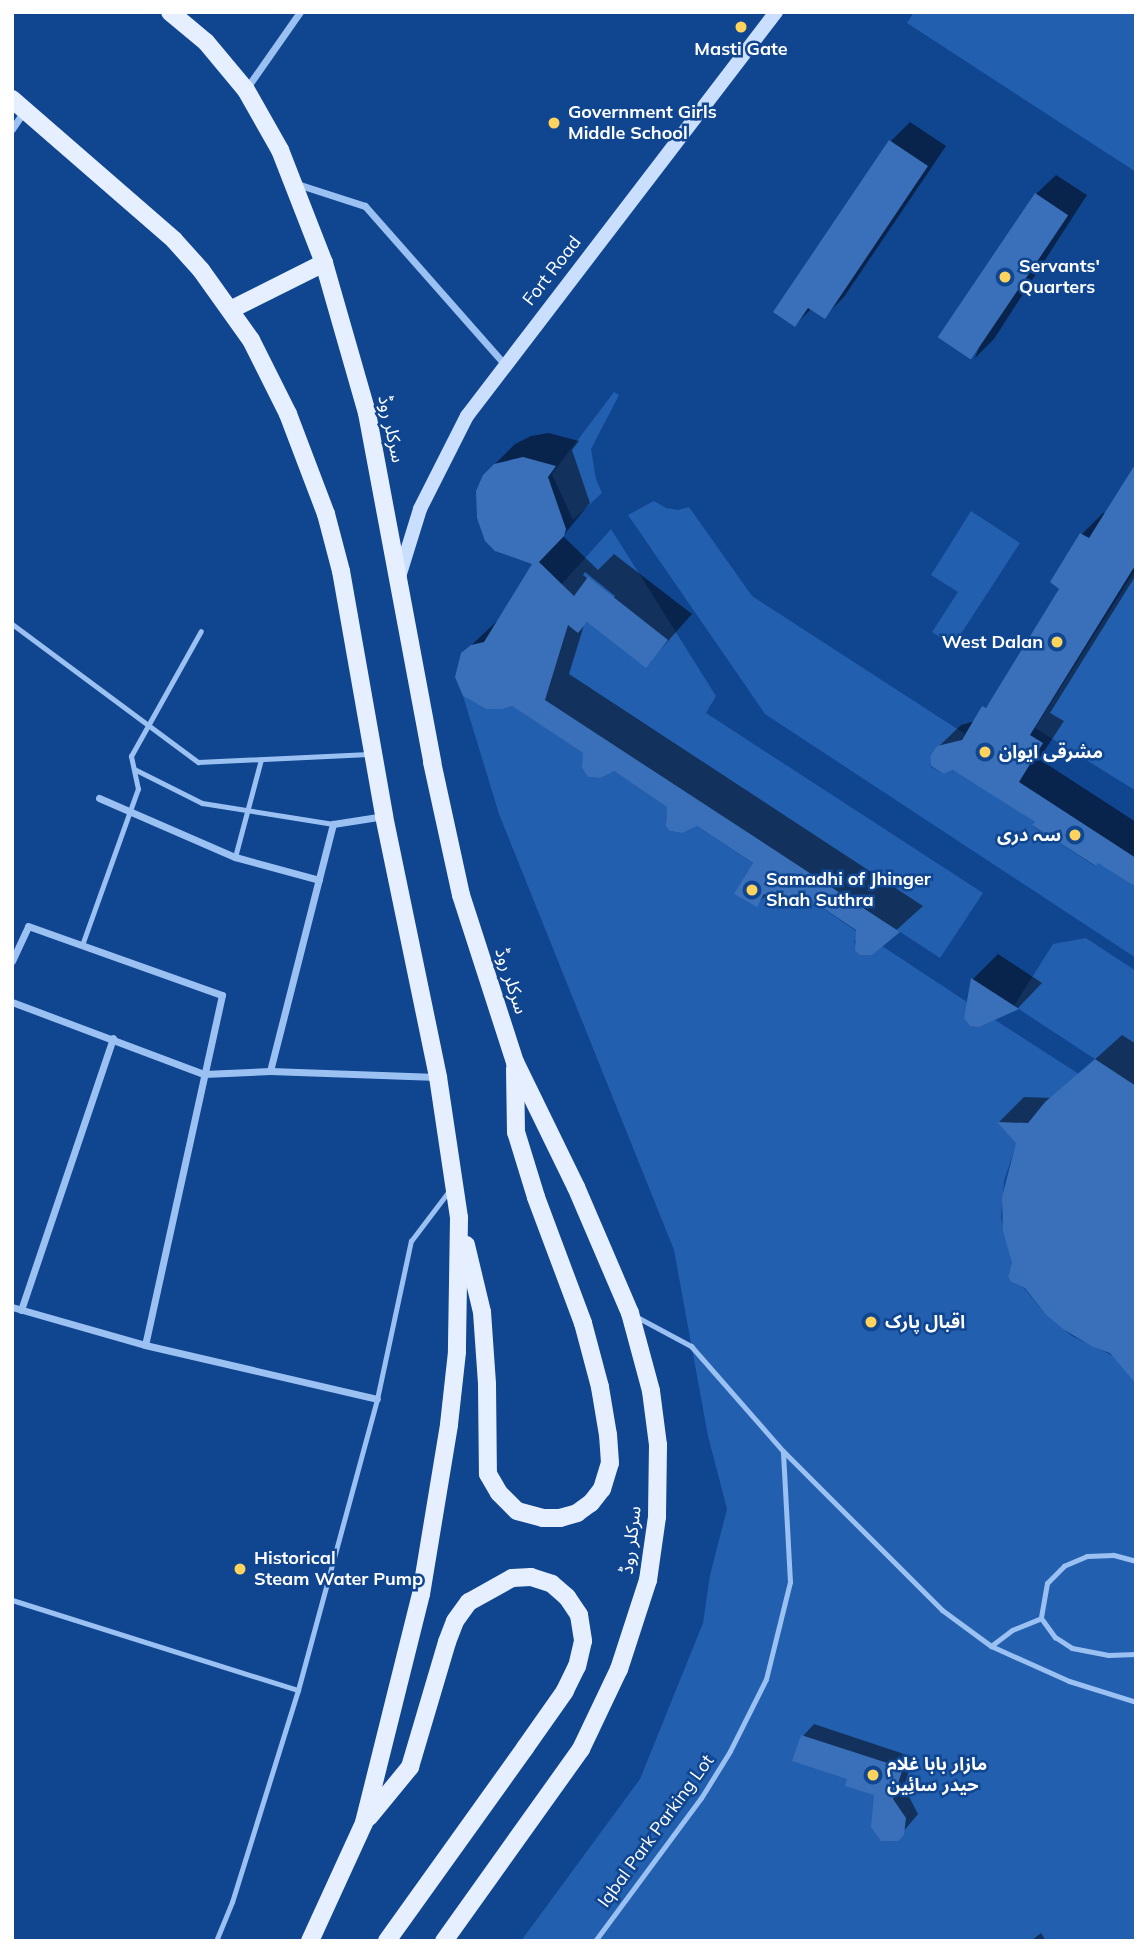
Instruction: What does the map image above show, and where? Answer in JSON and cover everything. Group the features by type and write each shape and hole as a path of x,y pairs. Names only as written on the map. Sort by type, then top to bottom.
{"main road":[{"name":"سرکلر روڈ","path":"170,12 206,42 246,90 280,150 324,263 367,413 432,762 461,895 515,1062 576,1187 630,1313 651,1391 658,1445 657,1517 648,1580 636,1622 604,1706 581,1749 444,1941"},
{"path":"18,105 174,240 232,309 288,414 326,514 341,571 384,816 438,1077 453,1186 482,1312 487,1384 488,1474 499,1493 517,1511 543,1518 560,1518 577,1513 591,1503 602,1489 610,1463 608,1435 600,1387 583,1323 536,1197 516,1132 515,1062"},
{"path":"232,309 324,263"},
{"path":"310,1941 365,1823 421,1594 449,1425 457,1352 459,1218"},
{"path":"365,1823 410,1767 447,1642 455,1621 469,1602 512,1578 531,1577 552,1584 567,1597 579,1615 583,1640 577,1666 565,1691 526,1748 387,1941"}],"street":[{"path":"246,90 300,12"},
{"name":"Fort Road","path":"399,577 420,509 467,416 776,12"},
{"path":"12,129 18,105"},
{"path":"293,183 365,206 505,365"},
{"path":"99,798 235,856 319,880"},
{"path":"270,1071 333,824 384,816"},
{"path":"12,961 28,926 222,995 145,1345"},
{"path":"12,1002 204,1074 270,1071 438,1077"},
{"path":"21,1310 113,1038"},
{"path":"12,1307 145,1345 377,1399"}],"lane":[{"path":"12,624 198,762 375,754"},
{"path":"82,945 138,789 131,756 201,631"},
{"path":"235,856 261,759"},
{"path":"134,769 202,803 333,824"},
{"path":"216,1941 232,1902 298,1690 377,1399 411,1241 453,1186"},
{"path":"630,1313 691,1346 783,1451 942,1610 991,1646 1069,1681 1136,1702"},
{"name":"Iqbal Park Parking Lot","path":"595,1941 701,1798 730,1751 766,1679 790,1582 783,1451"},
{"path":"1136,1561 1113,1555 1087,1556 1064,1566 1047,1583 1041,1618 1055,1637 1072,1648 1108,1655 1136,1654"},
{"path":"12,1600 298,1690"},
{"path":"991,1646 1012,1630 1041,1618"}],"shaded area":[{"path":"914,12 1136,12 1136,172 907,23"},
{"path":"614,392 619,395 591,449 596,479 602,493 573,520 552,474"},
{"path":"654,501 666,508 678,510 689,507 752,596 965,734 956,748 948,744 937,746 930,756 931,767 944,774 954,770 1035,822 1033,826 1095,866 1099,862 1136,887 1136,958 765,714 628,515"},
{"path":"971,511 1020,543 953,646 932,632 958,592 931,575"},
{"path":"611,529 716,696 706,713 983,893 940,958 525,687 513,666 562,584"},
{"path":"1136,569 1136,791 1035,728"},
{"name":"اقبال پارک","path":"463,696 486,709 512,706 588,756 582,768 588,777 600,778 608,767 672,810 666,818 670,831 682,833 691,822 781,882 776,897 779,902 795,903 800,893 859,933 854,942 860,954 872,954 879,944 970,1004 964,1016 970,1026 984,1025 989,1016 1082,1076 1045,1102 1026,1125 1016,1122 1012,1126 1017,1142 1004,1181 1001,1218 1012,1263 1008,1275 1011,1282 1024,1288 1046,1315 1072,1336 1136,1367 1136,1941 521,1941 640,1779 703,1623 710,1575 727,1509 708,1436 674,1250 499,814"},
{"path":"1086,938 1136,971 1136,1086 1014,1006 1053,944"}],"building":[{"path":"889,140 928,166 825,319 808,308 795,327 773,312"},
{"name":"Servants' Quarters","path":"1035,193 1068,215 971,360 938,337"},
{"path":"523,457 556,466 548,477 566,529 564,536 539,562 574,596 588,577 668,640 646,668 587,622 578,633 568,625 545,700 900,932 872,955 860,955 855,950 856,930 808,898 790,905 764,894 757,907 734,894 753,863 697,826 682,833 670,831 666,826 667,807 614,771 600,778 588,777 582,768 583,753 512,706 486,709 463,696 455,677 461,653 471,645 484,642 532,564 495,551 485,541 477,518 476,491 483,475 494,464"},
{"path":"1136,463 1136,564 1030,735 1043,743 1019,782 1136,858 1136,887 1098,863 1096,866 1032,825 1035,822 953,770 944,774 931,766 930,756 937,746 962,740 982,706 986,708 1059,589 1050,582 1080,533 1089,538"},
{"path":"971,978 1019,1009 979,1027 970,1026 964,1018"},
{"path":"1095,1059 1136,1086 1136,1384 1110,1353 1093,1347 1063,1329 1046,1315 1025,1288 1011,1282 1008,1276 1012,1263 1003,1231 1002,1197 1016,1143 997,1122 1028,1123 1045,1102"},
{"path":"801,1735 903,1768 893,1799 906,1818 904,1835 898,1841 881,1841 871,1827 874,1795 845,1786 847,1779 792,1761"}],"place":[{"name":"Masti Gate","path":"741,27"},
{"name":"Government Girls Middle School","path":"554,123"},
{"name":"Servants' Quarters","path":"1005,277"},
{"name":"West Dalan","path":"1057,642"},
{"name":"مشرقی ایوان","path":"985,752"},
{"name":"سہ دری","path":"1075,835"},
{"name":"Samadhi of Jhinger Shah Suthra","path":"752,890"},
{"name":"اقبال پارک","path":"871,1322"},
{"name":"Historical Steam Water Pump","path":"240,1569"},
{"name":"مازار بابا غلام حیدر سائِین","path":"873,1775"}]}
